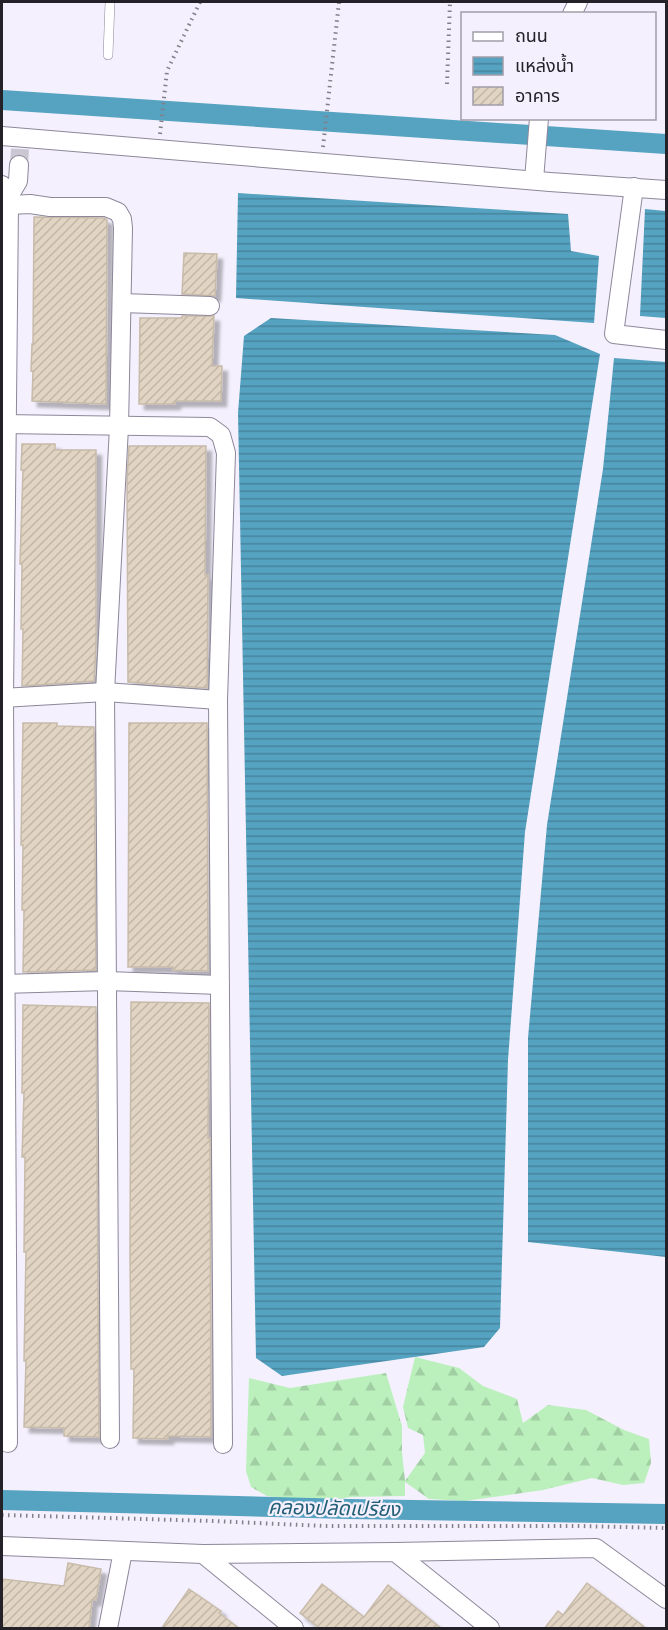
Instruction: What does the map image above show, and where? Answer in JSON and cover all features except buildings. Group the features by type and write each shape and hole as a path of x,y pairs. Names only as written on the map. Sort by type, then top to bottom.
{"street":[{"path":"534,174 538,120"},
{"path":"2,136 20,150 534,174 634,188 666,190"},
{"path":"8,1443 3,983 4,424 7,195 18,181 20,150"},
{"path":"634,188 614,334 666,339"},
{"path":"7,195 30,204 50,207 106,207 118,212 123,228 119,427 105,692 110,1439"},
{"path":"122,303 210,306"},
{"path":"4,424 210,427 221,435 226,453 218,700 223,1444"},
{"path":"3,698 105,692 218,700"},
{"path":"3,983 107,981 220,985"},
{"path":"2,1546 203,1554 596,1548 666,1599"},
{"path":"108,1629 123,1551"},
{"path":"395,1552 490,1629"},
{"path":"203,1554 294,1629"}],"lane":[{"path":"108,55 110,2"}],"path":[{"path":"159,138 167,71 200,2"},
{"path":"323,150 339,2"},
{"path":"447,84 450,2"},
{"path":"2,1515 325,1526 666,1528"}],"green space":[{"path":"415,1357 459,1368 483,1386 517,1399 523,1423 548,1405 586,1410 624,1430 649,1439 651,1463 644,1483 623,1485 592,1478 543,1490 465,1501 429,1499 405,1482 405,1496 351,1497 314,1503 267,1496 251,1487 246,1471 249,1378 290,1388 386,1373 402,1426 405,1481 425,1453 423,1435 408,1428 403,1407"}],"water":[{"path":"238,193 568,214 571,251 599,256 594,323 236,298"},
{"path":"645,209 666,211 666,318 640,316"},
{"path":"271,318 555,335 600,354 525,832 508,1060 500,1328 484,1347 282,1376 256,1358 238,413 244,336"},
{"path":"614,358 666,362 666,1257 528,1242 528,1038 547,825 603,469"}],"waterway":[{"path":"2,100 666,144"},
{"name":"คลองปลัดเปรียง","path":"2,1500 666,1514"}],"tunnel":[{"path":"19,165 20,149"}]}
